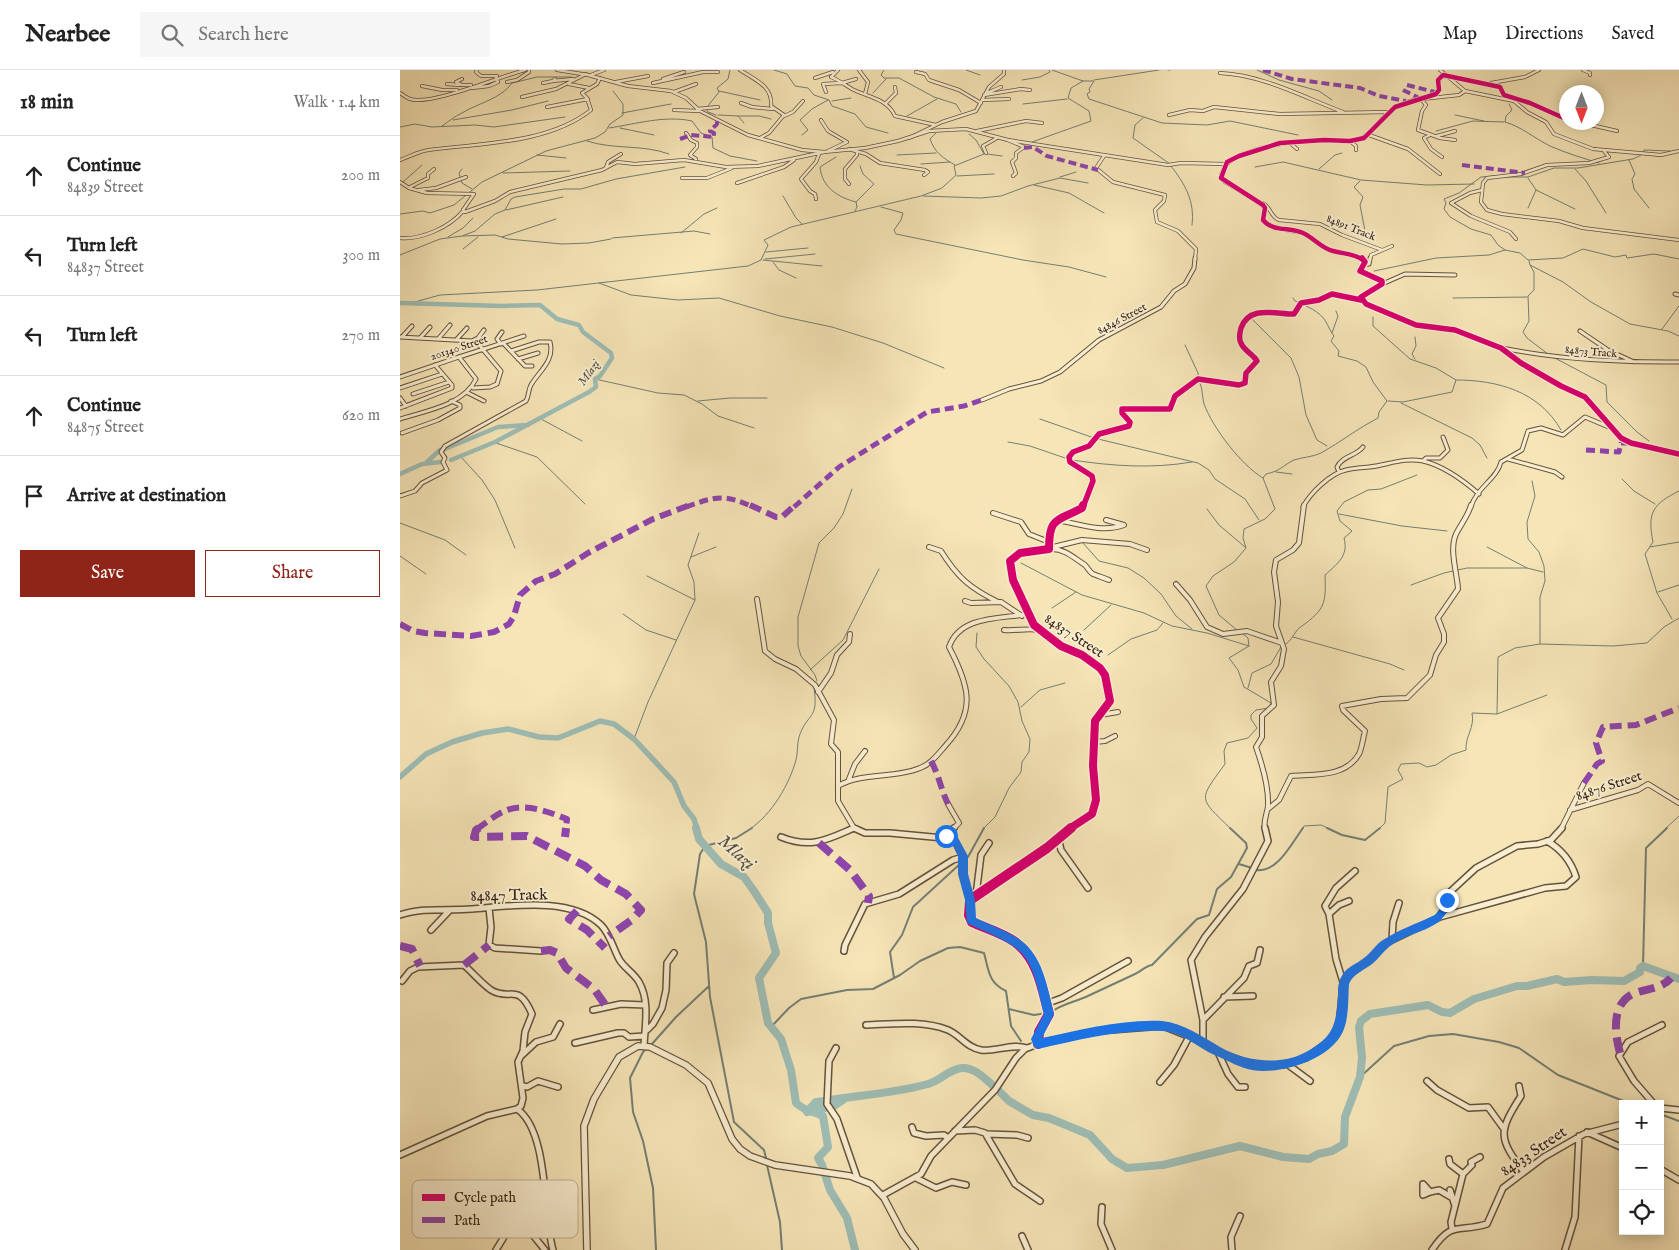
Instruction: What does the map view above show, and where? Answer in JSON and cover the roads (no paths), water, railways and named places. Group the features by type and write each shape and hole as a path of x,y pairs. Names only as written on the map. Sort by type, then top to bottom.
{"street":[{"path":"477,70 476,72 481,76 502,76"},
{"path":"447,84 463,85 490,82 496,78 525,70"},
{"path":"507,82 517,80 529,72 528,70"},
{"path":"557,70 576,71 628,86 674,92 686,98 698,110 748,135 802,150 849,150 888,144 934,131 963,129 1008,140 1168,165 1226,164"},
{"path":"591,75 604,70"},
{"path":"740,70 766,87 772,96 770,104 784,116"},
{"path":"815,78 838,70"},
{"path":"859,70 868,82 865,94"},
{"path":"909,138 913,134 973,112 992,84 1004,73 1004,70"},
{"path":"1440,70 1465,91 1512,100 1527,112 1546,122 1554,134 1604,151 1660,155 1679,151"},
{"path":"1486,83 1497,83 1525,77 1539,70"},
{"path":"1582,70 1590,75"},
{"path":"651,88 653,83 684,72"},
{"path":"653,83 703,72 718,72"},
{"path":"835,72 831,77 885,104 892,109 897,117 936,125"},
{"path":"916,72 925,74 930,80 959,90 982,101 1009,98"},
{"path":"1220,73 1238,74 1260,80 1345,113"},
{"path":"522,97 569,84 586,74"},
{"path":"1445,75 1500,87 1504,95 1530,103 1559,116"},
{"path":"1380,285 1382,281 1360,271 1365,262 1359,256 1329,250 1302,232 1267,225 1263,220 1265,208 1262,204 1224,182 1221,174 1226,164 1239,156 1276,144 1324,140 1350,141 1369,135 1388,112 1403,103 1436,94 1439,90 1438,80 1445,75"},
{"path":"616,82 648,76"},
{"path":"400,93 415,100 466,89 491,86 498,82 496,78"},
{"path":"400,160 427,150 468,147 535,136 587,114 592,109 588,99 582,93 597,84 600,78"},
{"path":"462,79 456,82 463,85"},
{"path":"543,83 554,80 578,79"},
{"path":"826,92 823,84 842,83 856,79"},
{"path":"422,86 442,90 466,89 478,84"},
{"path":"569,84 589,88"},
{"path":"674,92 696,84"},
{"path":"885,104 896,93 895,87"},
{"path":"985,94 1001,87"},
{"path":"985,94 1021,89 1030,90"},
{"path":"1421,99 1459,95 1465,91"},
{"path":"548,107 588,99"},
{"path":"1421,99 1426,105 1422,111 1418,129 1430,135 1455,140"},
{"path":"760,138 768,134 784,116 793,112 804,101"},
{"path":"741,103 752,107 778,110"},
{"path":"674,110 698,110 718,107"},
{"path":"1169,115 1190,110 1203,112 1207,108 1214,107 1280,114 1388,112"},
{"path":"464,211 489,203 511,192 606,168 617,162 631,164 684,160 732,168 766,166 819,154 847,142 833,135 822,124 821,120"},
{"path":"977,131 1026,121 1042,123"},
{"path":"1604,128 1617,131"},
{"path":"1435,136 1455,131"},
{"path":"686,133 697,144 690,157 702,162"},
{"path":"1369,135 1408,149 1440,174"},
{"path":"1430,135 1424,138 1425,141 1434,152 1442,157"},
{"path":"986,154 983,146 997,138"},
{"path":"1008,140 1023,145 1024,148 1016,153 1016,158 1012,162 1016,172 1013,176"},
{"path":"1350,141 1356,146 1356,150"},
{"path":"1289,142 1297,149"},
{"path":"849,150 866,154 880,163 926,170 928,172 924,175"},
{"path":"1604,151 1609,156 1603,160 1547,166 1521,174 1487,178 1484,181 1482,190 1482,206 1494,212 1559,221 1583,228 1679,240"},
{"path":"849,184 846,179 847,172 845,169 858,155 857,152"},
{"path":"606,168 608,162 621,154"},
{"path":"816,199 816,195 810,191 801,179 816,162 819,154"},
{"name":"84846 Street","path":"982,400 1041,381 1060,372 1099,340 1161,307 1174,291 1187,282 1194,268 1197,254 1195,247 1178,231 1157,222 1155,210 1164,201 1165,196 1110,181 1096,168 1104,156"},
{"path":"736,183 784,167 796,159"},
{"path":"682,178 691,176 702,178 732,168"},
{"path":"408,187 419,184 428,178 428,174 434,169"},
{"path":"417,190 436,188 466,177"},
{"path":"400,182 417,190 447,195 474,194 460,216 439,228 410,238 400,238"},
{"path":"1482,190 1470,193 1452,203 1471,216 1510,232 1516,239"},
{"name":"84891 Track","path":"1262,204 1267,205 1274,218 1279,220 1320,224 1382,250"},
{"path":"1363,265 1369,264 1370,255 1392,246"},
{"path":"1362,300 1361,297 1366,293 1388,283 1395,277 1406,274 1455,275"},
{"path":"1050,548 1050,527 1058,520 1082,508 1093,481 1090,474 1070,462 1069,457 1073,452 1089,446 1099,434 1129,426 1130,422 1121,411 1132,408 1170,409 1175,396 1198,379 1242,385 1245,382 1246,373 1257,361 1255,357 1243,349 1239,340 1241,324 1246,316 1258,312 1294,314 1301,303 1319,300 1332,294 1362,300 1378,310 1416,325 1455,330 1502,348 1521,363 1560,386 1585,397 1614,432 1631,443 1679,454"},
{"path":"1675,294 1679,295"},
{"path":"439,338 450,325"},
{"path":"401,337 412,326"},
{"path":"420,338 430,326"},
{"path":"457,339 467,328"},
{"path":"462,346 472,342 484,330"},
{"path":"1580,331 1608,350 1636,362"},
{"path":"502,332 497,339 526,366 532,366"},
{"name":"201340 Street","path":"400,377 524,336"},
{"path":"401,337 457,339 472,342 483,349 502,370 499,382 489,392"},
{"path":"400,496 415,491 422,483 447,470 443,462 445,458 441,452 443,447 505,415 526,401 530,386 540,376 551,356 552,345 550,342 539,342 511,351"},
{"name":"84873 Track","path":"1502,348 1548,357 1608,362 1679,362"},
{"path":"518,359 538,352"},
{"path":"400,419 451,401 468,393 473,388 476,376 460,357"},
{"path":"400,408 449,391 452,387 435,365"},
{"path":"400,388 442,374"},
{"path":"413,394 449,382"},
{"path":"473,388 492,387"},
{"path":"468,393 484,401"},
{"path":"400,398 406,406"},
{"path":"402,433 438,420 460,408 460,405 451,401"},
{"path":"1268,808 1281,798 1286,782 1291,776 1312,774 1328,776 1356,758 1365,732 1343,710 1342,706 1380,699 1407,698 1430,675 1434,659 1444,637 1438,618 1458,589 1453,547 1455,537 1468,515 1472,502 1485,483 1499,470 1502,462 1522,450 1526,442 1526,433 1532,428 1548,430 1563,435 1585,417 1611,428"},
{"path":"1423,461 1426,458 1440,458 1448,450 1443,437"},
{"path":"1339,472 1337,467 1340,461 1360,451 1363,447"},
{"path":"1508,458 1555,472 1562,477"},
{"path":"1203,1042 1203,1020 1191,960 1205,937 1243,889 1268,841 1264,824 1268,808 1262,763 1256,747 1262,738 1262,716 1274,705 1271,685 1281,666 1284,649 1277,629 1278,602 1275,563 1278,557 1293,550 1299,543 1302,509 1307,499 1339,472 1379,466 1396,461 1423,461 1460,477 1479,494"},
{"path":"993,513 1007,516 1020,522 1029,534 1049,542"},
{"path":"1058,520 1104,528 1124,526 1122,523 1106,520"},
{"path":"1050,548 1073,541 1084,540 1130,544 1147,550"},
{"path":"929,547 941,551 952,569 973,589 1022,616"},
{"path":"1050,548 1060,549 1070,554 1078,562 1086,566 1091,573 1109,580"},
{"name":"84837 Street","path":"970,900 1047,848 1058,837 1090,816 1094,811 1095,721 1110,700 1103,671 1082,654 1061,646 1039,630 1028,614 1013,580 1010,561 1020,554 1045,551 1050,548"},
{"path":"1176,584 1190,600 1207,627 1224,634 1247,631 1282,643"},
{"path":"757,599 765,651 815,685 834,720 831,738 832,746 838,752 838,801 854,828 865,833 924,837 946,836 954,839 963,856 963,874 970,900 969,914 972,922 1014,941 1029,955 1036,967 1048,1011"},
{"path":"965,601 971,603 998,602"},
{"path":"838,786 848,780 912,770 934,758 956,734 965,718 966,692 961,670 950,647 952,638 957,632 970,624 1028,614"},
{"path":"1004,630 1014,631 1023,628 1039,630"},
{"path":"818,692 831,673 836,658 849,642 850,634"},
{"path":"1100,715 1118,712"},
{"path":"1094,742 1115,736"},
{"path":"848,780 855,764 865,751"},
{"path":"1438,918 1444,910 1451,891 1476,868 1517,846 1547,841 1561,830 1584,783"},
{"name":"84876 Street","path":"1570,810 1638,790 1648,784 1670,800 1679,803"},
{"path":"946,836 959,822 948,804"},
{"path":"781,837 804,843 819,843 854,828"},
{"path":"1058,837 1061,850 1088,888"},
{"path":"883,1195 916,1178 931,1156 994,1090 1016,1058 1027,1048 1038,1044 1098,1030 1170,1027 1203,1042 1218,1052 1253,1065 1287,1064 1306,1058 1334,1038 1342,1017 1344,984 1347,976 1370,960 1382,946 1438,918 1545,888 1566,886 1571,883 1576,877 1572,868 1563,853 1547,841"},
{"path":"976,895 982,855 989,843"},
{"path":"844,951 854,924 864,906 868,903 899,894 963,856"},
{"path":"1344,984 1336,960 1330,914 1325,903 1336,888 1355,871"},
{"path":"1330,914 1349,901"},
{"path":"1392,940 1393,922 1400,903"},
{"name":"84847 Track","path":"400,915 413,911 533,906 566,909 587,915 595,920 609,936 620,960 639,983 645,1005 646,1030 644,1046"},
{"path":"488,908 491,927 488,945 495,948 541,951"},
{"path":"431,930 449,911"},
{"path":"1203,1020 1244,978 1249,966 1257,963 1260,950"},
{"path":"646,1030 656,1020 659,1012 667,986 667,960 674,953"},
{"path":"1038,1044 1036,1039 1051,1002 1062,998 1128,961"},
{"path":"402,982 409,972 420,966 464,965 490,990 518,993 525,1000 532,1011 532,1017 525,1032 521,1056 518,1062 523,1086 523,1098 518,1109"},
{"path":"1224,997 1253,996"},
{"path":"593,1010 613,1005 645,1005"},
{"path":"521,1056 536,1042 553,1036 560,1024"},
{"path":"866,1025 916,1025 941,1028 953,1033 976,1050 1002,1050 1020,1045 1027,1048"},
{"path":"1651,1100 1619,1056 1629,1041 1662,1025"},
{"path":"575,1043 589,1042 617,1032 624,1033 629,1037 644,1036"},
{"path":"1160,1082 1174,1065 1190,1036"},
{"path":"587,1250 584,1126 594,1099 613,1066 624,1053 638,1046 662,1051 702,1076 708,1083 732,1140 754,1159 857,1177 870,1183 883,1195 907,1240 915,1250"},
{"path":"836,1048 829,1061 827,1104 838,1119 857,1177"},
{"path":"1218,1052 1232,1080 1238,1087 1245,1087"},
{"path":"1287,1064 1310,1082"},
{"path":"523,1086 527,1088 539,1080 558,1087"},
{"path":"1427,1081 1437,1090 1452,1096 1469,1108 1488,1107 1498,1118 1504,1129 1508,1152 1524,1172"},
{"path":"1504,1129 1509,1113 1521,1096 1519,1086"},
{"path":"1664,1108 1679,1110"},
{"path":"400,1154 483,1118 506,1110 518,1109 528,1119 544,1180"},
{"name":"84833 Street","path":"1452,1228 1487,1224 1503,1188 1524,1172 1559,1146 1587,1132 1619,1125"},
{"path":"912,1127 914,1133 926,1136 944,1135 948,1138"},
{"path":"955,1131 975,1130 1001,1136 1015,1133 1028,1138"},
{"path":"1587,1132 1619,1146"},
{"path":"985,1133 1015,1184 1040,1201"},
{"path":"1565,1250 1575,1217 1576,1176 1580,1152 1579,1136"},
{"path":"1432,1250 1444,1233 1452,1228 1451,1222 1463,1174 1472,1165 1471,1162 1480,1157"},
{"path":"1449,1159 1450,1164 1463,1174"},
{"path":"1664,1171 1679,1180"},
{"path":"916,1178 936,1188 952,1182 966,1185"},
{"path":"1430,1192 1439,1190 1451,1197"},
{"path":"1450,1190 1455,1206"},
{"path":"1102,1207 1101,1224 1112,1250"},
{"path":"1232,1250 1231,1237 1240,1216"},
{"path":"1022,1236 1028,1250"},
{"path":"496,1250 502,1238"},
{"path":"536,1238 545,1250"}],"waterway":[{"path":"707,107 719,92 717,88 728,79 730,70"},
{"path":"774,70 787,74 795,86 808,88 814,95 829,100 832,106 855,114 866,127 888,133"},
{"path":"884,70 881,75 884,78 899,78 934,97 956,104 961,112"},
{"path":"966,70 980,75"},
{"path":"1022,80 1040,77 1050,72 1049,70"},
{"path":"1052,70 1083,81"},
{"path":"1094,80 1159,70"},
{"path":"1257,70 1279,80 1319,91 1332,100"},
{"path":"442,126 468,109 496,97 512,83 537,77 572,77"},
{"path":"873,93 886,79"},
{"path":"1032,142 1091,121 1089,111 1068,98 1071,88 1083,81"},
{"path":"1083,81 1094,81 1089,89 1090,92 1087,94 1089,99 1162,123 1207,125 1230,121 1298,135"},
{"path":"613,91 623,104 623,113"},
{"path":"719,91 760,100"},
{"path":"832,101 851,98"},
{"path":"907,116 937,99"},
{"path":"1023,104 1067,99"},
{"path":"802,135 808,130 800,120 812,109 828,100"},
{"path":"453,120 512,110 548,101"},
{"path":"623,113 671,104"},
{"path":"1509,104 1512,110 1506,116 1505,122 1550,146 1599,163"},
{"path":"706,109 708,112 716,115"},
{"path":"538,155 546,151 595,138 605,132 610,124 623,115 623,113"},
{"path":"718,115 738,116"},
{"path":"1455,115 1484,121"},
{"path":"738,116 759,116 771,119"},
{"path":"738,116 744,123"},
{"path":"400,127 415,124 432,127 475,125 494,127 565,117"},
{"path":"1143,118 1135,125 1133,138 1170,164"},
{"path":"609,128 671,119 692,121 701,133 712,137 713,148 730,156 757,161"},
{"path":"1436,131 1473,121 1504,122"},
{"path":"620,128 654,135"},
{"path":"936,133 930,139 934,148 955,165"},
{"path":"411,303 440,295 537,290 748,266 761,260 768,245 764,240 791,227 921,196 942,188 956,175 954,166 984,154 976,140 969,134"},
{"path":"587,141 597,144 649,149 669,154"},
{"path":"1643,152 1644,150 1670,151"},
{"path":"897,155 936,153"},
{"path":"1319,169 1335,155 1342,153"},
{"path":"987,154 1002,156"},
{"path":"400,214 423,211 430,213 454,205 482,182 538,155"},
{"path":"538,155 566,158"},
{"path":"1505,177 1528,177 1554,168 1578,168 1633,159 1641,155"},
{"path":"836,157 820,167 821,174 827,186 837,194 856,202"},
{"path":"1629,160 1635,174 1632,179 1634,189 1649,208"},
{"path":"921,164 950,162"},
{"path":"1255,167 1283,162 1361,180 1427,185 1471,184"},
{"path":"403,182 422,165"},
{"path":"856,202 874,184 863,174 860,166"},
{"path":"1171,166 1181,179 1188,193 1192,208 1192,225"},
{"path":"400,255 440,239 462,236 475,231 495,214 505,210 511,199 515,197 564,189 581,189 616,179 685,167"},
{"path":"462,169 459,173 462,183 472,189"},
{"path":"1575,169 1586,181 1606,213"},
{"path":"503,173 570,171"},
{"path":"1060,177 1076,172"},
{"path":"957,176 994,174"},
{"path":"1471,184 1481,177 1495,176"},
{"path":"923,196 981,198 1001,196 1028,186 1060,178 1088,183"},
{"path":"1528,178 1536,190"},
{"path":"1360,181 1354,187 1363,197 1360,205 1366,236"},
{"path":"1471,184 1459,193 1444,199 1446,203 1444,209 1450,217 1471,229 1491,235 1498,245 1505,250"},
{"path":"1034,185 1069,193 1104,213"},
{"path":"1528,208 1536,190"},
{"path":"1536,190 1575,209"},
{"path":"783,196 796,218 802,224"},
{"path":"506,210 563,197"},
{"path":"855,211 857,207 856,202"},
{"path":"881,207 903,213 901,220 894,230 896,234 1023,260 1069,267 1106,277"},
{"path":"682,232 704,214 717,208"},
{"path":"448,237 463,228 473,218"},
{"path":"502,237 556,219"},
{"path":"682,232 694,231 710,234"},
{"path":"612,238 682,232"},
{"path":"463,236 495,235 508,239 562,244 589,243 611,239"},
{"path":"463,249 478,237"},
{"path":"766,252 808,248"},
{"path":"1505,250 1520,253 1528,260 1563,258 1583,249 1615,257 1626,255 1627,258 1654,254 1679,259"},
{"path":"1374,271 1436,258 1489,255 1505,250"},
{"path":"765,259 815,254"},
{"path":"763,260 822,266"},
{"path":"1529,261 1530,265"},
{"path":"773,262 779,270 796,278"},
{"path":"1530,265 1563,282 1591,302 1630,324 1668,331 1679,336"},
{"path":"1530,265 1534,272 1534,290 1528,296 1529,321 1523,332 1527,338 1548,354"},
{"path":"599,283 631,295 678,300 719,298 780,316 832,327 883,343 944,368"},
{"path":"1453,298 1527,297"},
{"path":"1293,298 1323,318 1332,333"},
{"name":"Mlazi","path":"400,303 502,306 540,305 557,319 579,325 583,332 611,353 612,358 600,376 595,379 596,387 527,425"},
{"path":"1662,329 1679,306"},
{"path":"1332,333 1338,316 1336,311"},
{"path":"1373,317 1373,326 1410,359 1436,368 1456,380"},
{"path":"1252,319 1291,358 1299,377 1306,415 1317,440 1327,446"},
{"path":"1263,478 1266,474 1279,470 1294,460 1321,453 1378,418 1379,412 1387,401 1373,382 1366,367 1357,361 1338,356 1339,351 1331,341 1334,336 1332,333"},
{"path":"1415,337 1416,346 1412,354 1415,359"},
{"path":"1185,345 1198,373 1198,378"},
{"path":"1551,356 1606,385 1607,402 1637,432 1649,441"},
{"path":"595,379 658,393 684,395 702,404 718,416 754,428"},
{"path":"1388,401 1403,402 1452,392 1456,380"},
{"path":"1456,380 1487,382 1516,390 1541,406 1561,430"},
{"path":"1199,381 1208,414 1221,435 1237,455 1263,478"},
{"path":"698,401 730,398 767,398"},
{"path":"1401,403 1472,438 1480,445 1487,458"},
{"path":"541,419 582,441"},
{"path":"1040,419 1094,438"},
{"path":"445,449 498,427 527,425"},
{"name":"Mlazi","path":"451,460 495,442 527,425"},
{"path":"1098,439 1198,463 1209,470 1215,479 1245,499 1259,520"},
{"path":"1008,442 1030,446 1068,459"},
{"path":"496,443 537,457 585,504"},
{"path":"427,462 440,450"},
{"path":"461,457 482,480 495,500 515,548"},
{"path":"1072,460 1132,466 1192,462"},
{"name":"Mlazi","path":"400,474 422,464 441,462"},
{"path":"1276,472 1292,474"},
{"path":"1286,644 1320,610 1325,593 1325,575 1338,563 1345,550 1344,538 1352,531 1340,521 1337,511 1344,502 1368,490 1381,489 1417,475"},
{"path":"1238,631 1219,615 1206,586 1213,576 1234,562 1246,548 1243,538 1244,529 1265,519 1275,509 1263,478"},
{"path":"1622,479 1634,491 1655,504"},
{"path":"1532,481 1535,496 1527,522 1528,539 1539,552 1544,566 1545,581 1540,597 1540,644"},
{"path":"811,669 801,656 798,646 798,617 819,543 834,528 843,514 852,489"},
{"path":"1672,619 1657,593 1645,554 1653,542 1651,523 1654,510 1663,500 1679,491"},
{"path":"1207,509 1219,525 1245,547"},
{"path":"1339,514 1402,526 1447,531"},
{"path":"400,523 445,540 466,555"},
{"path":"695,600 694,582 688,565 699,533"},
{"path":"1650,547 1679,542"},
{"path":"1083,543 1099,561 1128,568 1144,578 1161,594 1176,616 1192,629"},
{"path":"691,557 716,547"},
{"path":"1487,547 1527,568"},
{"path":"400,556 426,574"},
{"path":"1021,563 1082,595 1144,613 1172,626 1207,633 1249,646"},
{"path":"1411,585 1444,573 1467,568 1527,568"},
{"path":"1527,568 1543,572"},
{"path":"811,669 843,640 879,569"},
{"path":"647,576 695,600"},
{"path":"1658,592 1679,585"},
{"path":"1052,608 1076,592"},
{"path":"634,739 648,702 695,600"},
{"path":"1084,630 1111,605"},
{"path":"623,614 646,630 676,640"},
{"path":"1540,644 1613,646 1647,643 1664,627 1679,618"},
{"path":"1108,655 1131,639 1157,630 1163,623"},
{"path":"977,633 976,647 984,659 1009,686 1018,702 1022,721 1030,739 1029,752 1022,762 1021,772 1009,788 995,817 984,828"},
{"path":"1242,633 1248,638 1249,646"},
{"path":"1293,637 1390,664 1404,670"},
{"path":"1497,714 1498,657 1515,648 1540,644"},
{"path":"1231,829 1207,804 1206,792 1225,764 1224,751 1227,743 1248,738 1257,728 1251,719 1251,715 1256,710 1269,708 1271,703 1244,687 1238,670 1229,658 1249,646"},
{"path":"1248,688 1252,673 1271,664 1281,647"},
{"path":"811,669 817,681"},
{"path":"1021,707 1040,690 1065,683"},
{"path":"750,829 772,807 789,779 796,760 799,737 805,723 814,711 814,688"},
{"path":"1497,714 1547,695"},
{"path":"1380,828 1385,823 1388,787 1403,779 1398,770 1401,764 1419,763 1427,767 1436,765 1451,755 1466,750 1473,718 1472,713 1497,714"},
{"name":"Mlazi","path":"400,777 426,754 452,742 482,733 508,729 539,737 558,738 600,721 614,724 634,739 674,782 684,806 694,819 697,829"},
{"path":"1665,829 1679,816"},
{"path":"1302,829 1304,826 1321,825 1330,829"},
{"name":"Mlazi","path":"696,828 699,839 721,864 744,877 768,913 768,923 776,953 759,978 768,1023 781,1039 791,1070 796,1103 808,1111"},
{"path":"752,828 736,838 705,846 700,854 694,894 706,942 710,997 734,1122 764,1150 766,1158"},
{"path":"968,857 984,828"},
{"path":"1051,1012 1152,965 1197,919 1209,915 1217,889 1231,877 1247,848 1246,843 1230,828"},
{"path":"1255,870 1263,870 1277,862 1289,849 1303,828"},
{"path":"1327,828 1342,835 1365,840 1380,828"},
{"path":"1643,966 1646,848 1667,828"},
{"path":"894,978 890,952 902,935 913,907 961,863"},
{"path":"1239,864 1252,868"},
{"path":"771,1027 789,1008 801,999 847,990 873,989 900,975 920,961 948,948 960,947 984,953 992,980 1006,991 1011,1026 1021,1041"},
{"path":"998,1090 1009,1101 1033,1115 1049,1118 1090,1135 1112,1159 1127,1168 1163,1165 1240,1146 1283,1157 1309,1159 1318,1154 1332,1151 1344,1144 1345,1117 1360,1077 1362,1058 1359,1027 1361,1021 1370,1014 1428,1005 1442,1012 1450,1013 1474,999 1517,986 1527,986 1557,979 1564,982 1592,980 1624,981 1640,972 1640,968 1643,966 1679,979"},
{"path":"652,1044 676,1017 709,986"},
{"path":"1009,1009 1034,1015 1047,1013"},
{"path":"1360,1077 1394,1046 1429,1036 1453,1034 1499,1042 1519,1048 1558,1075 1621,1100"},
{"path":"647,1048 643,1052 630,1078 633,1112 643,1141 653,1188 656,1250"},
{"path":"829,1100 916,1087 962,1068 976,1072 995,1087"},
{"path":"834,1106 843,1100"},
{"path":"808,1111 816,1102 825,1101"},
{"path":"814,1112 827,1107"},
{"name":"Mlazi","path":"808,1111 823,1116 828,1147 818,1158 830,1190 847,1218 855,1250"},
{"path":"1664,1115 1679,1121"},
{"path":"767,1165 780,1222 782,1250"}]}
